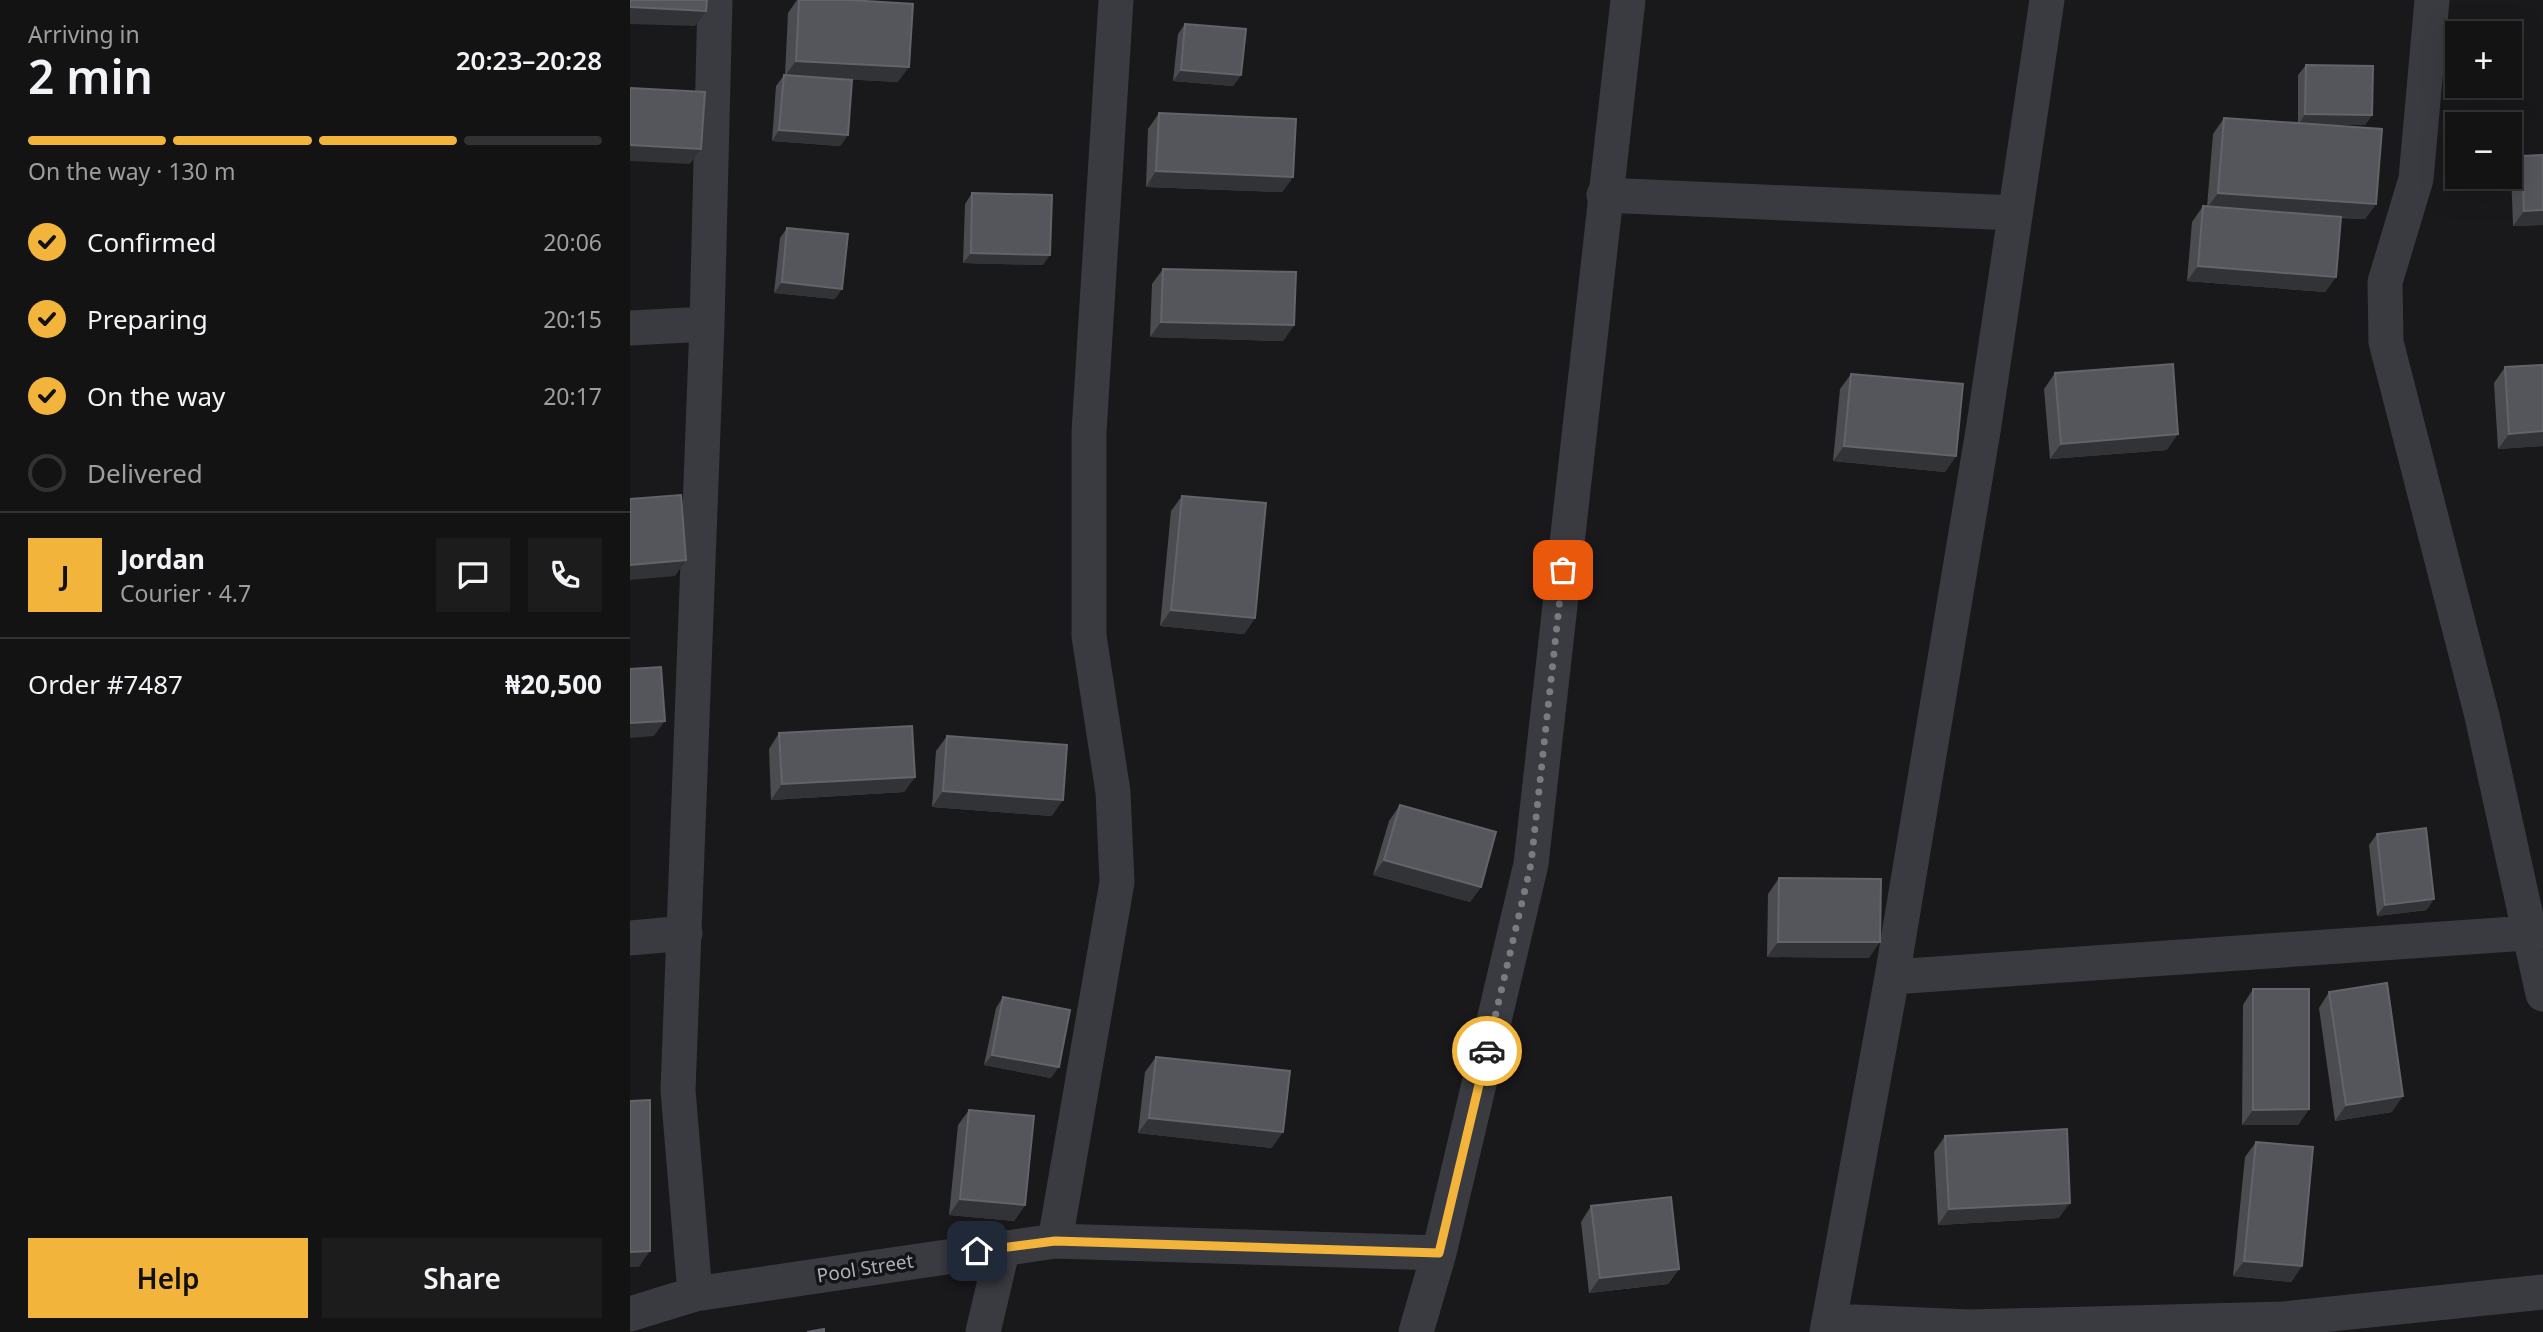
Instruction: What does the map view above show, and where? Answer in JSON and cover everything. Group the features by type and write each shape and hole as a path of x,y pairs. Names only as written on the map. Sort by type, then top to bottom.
{"street":[{"path":"695,1294 678,1090 707,324 715,0"},
{"path":"1055,1241 1117,882 1113,792 1089,636 1089,446 1116,0"},
{"path":"1416,1332 1439,1253 1531,864 1628,0"},
{"path":"2047,0 1984,425 1892,977 1830,1326 1969,1328 2283,1319 2543,1292"},
{"path":"2432,0 2416,179 2385,282 2386,342 2536,933 2543,994"},
{"path":"1604,195 2015,213"},
{"path":"630,328 707,324"},
{"path":"630,938 685,933"},
{"path":"1892,977 2536,933"},
{"name":"Pool Street","path":"630,1314 695,1294 1055,1241 1439,1253"},
{"path":"983,1332 1003,1248"}],"building":[{"path":"630,0 707,0 706,11 630,7"},
{"path":"799,0 913,4 909,67 796,61"},
{"path":"1185,24 1246,29 1241,75 1181,70"},
{"path":"2306,65 2373,66 2372,115 2305,114"},
{"path":"784,75 852,80 848,135 779,130"},
{"path":"630,88 705,92 701,149 630,145"},
{"path":"1159,113 1296,119 1293,177 1156,171"},
{"path":"2224,118 2382,129 2376,204 2218,193"},
{"path":"2543,155 2543,210 2524,211 2522,156"},
{"path":"972,193 1052,195 1050,255 971,253"},
{"path":"2203,206 2341,217 2336,277 2198,266"},
{"path":"787,228 848,234 842,289 782,282"},
{"path":"1163,269 1296,272 1294,325 1161,322"},
{"path":"2173,364 2178,434 2061,444 2055,373"},
{"path":"2543,365 2543,431 2509,434 2505,367"},
{"path":"1851,374 1963,384 1956,456 1844,446"},
{"path":"681,495 686,560 630,565 630,499"},
{"path":"1182,496 1266,503 1255,618 1171,610"},
{"path":"661,667 665,721 630,723 630,669"},
{"path":"912,726 915,777 782,784 779,733"},
{"path":"947,736 1067,745 1063,800 943,791"},
{"path":"1400,805 1496,832 1481,887 1384,860"},
{"path":"2426,828 2434,899 2385,905 2377,834"},
{"path":"1779,878 1881,879 1880,942 1778,942"},
{"path":"2387,983 2403,1096 2346,1105 2329,992"},
{"path":"2253,989 2309,989 2309,1109 2253,1110"},
{"path":"1003,997 1070,1010 1059,1067 992,1055"},
{"path":"1156,1057 1290,1071 1283,1132 1149,1118"},
{"path":"650,1100 650,1251 630,1252 630,1101"},
{"path":"969,1110 1034,1116 1025,1205 960,1199"},
{"path":"2067,1129 2070,1203 1949,1209 1945,1136"},
{"path":"2256,1142 2313,1147 2302,1266 2244,1261"},
{"path":"1671,1197 1679,1269 1600,1278 1591,1206"}],"way so far":[{"path":"1487,1051 1531,864 1563,570"}],"route":[{"path":"977,1251 1055,1241 1439,1253 1487,1051"}]}
